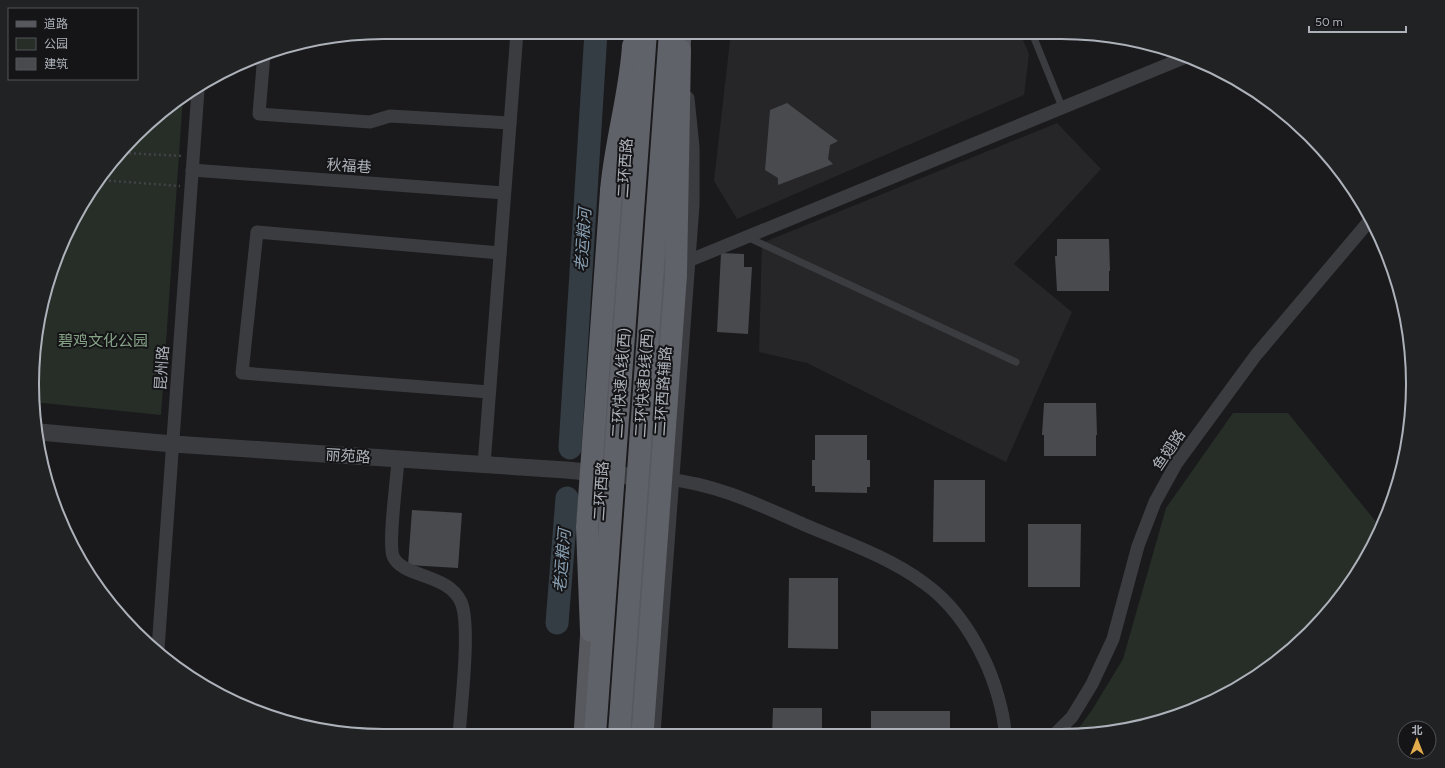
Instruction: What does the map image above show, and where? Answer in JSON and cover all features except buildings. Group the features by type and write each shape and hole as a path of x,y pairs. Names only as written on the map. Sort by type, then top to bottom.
{"highway":[{"path":"594,729 587,527 611,191 616,149 638,39"},
{"name":"二环快速A线(西)","path":"594,729 638,39"},
{"path":"642,729 682,268 677,39"},
{"name":"二环快速B线(西)","path":"619,729 677,39"}],"main road":[{"name":"二环西路","path":"584,729 603,473 638,39"},
{"path":"632,729 660,478 677,39"}],"street":[{"path":"484,465 516,39"},
{"path":"682,268 747,237 1179,60"},
{"path":"263,61 259,114 370,122 390,116 510,123"},
{"name":"昆州路","path":"158,644 198,93"},
{"name":"秋福巷","path":"192,170 504,193"},
{"name":"鱼翅路","path":"1060,729 1072,717 1092,684 1113,639 1138,546 1155,502 1176,464 1256,355 1366,224"},
{"path":"489,392 242,374 257,232 500,253"},
{"name":"二环西路辅路","path":"654,729 660,478 682,268"},
{"name":"丽苑路","path":"43,432 173,444 660,478"},
{"path":"398,460 391,542 393,556 400,565 444,583 456,593 462,604 466,625 459,729"},
{"path":"660,478 744,498 889,562 925,583 946,602 964,624 980,650 994,679 1004,729"}],"lane":[{"path":"1034,39 1062,107"},
{"path":"747,237 1016,362"}],"path":[{"path":"128,153 193,157"},
{"path":"105,180 190,187"}],"shaded area":[{"path":"730,39 1023,39 1029,54 1024,95 737,219 714,181"},
{"path":"1057,123 1101,169 1014,264 1072,312 1006,462 807,363 759,352 762,243"}],"green space":[{"name":"碧鸡文化公园","path":"183,104 161,415 40,403 40,361 46,317 57,273 65,252 85,211 110,174 140,140"},
{"path":"1233,413 1288,413 1377,523 1360,556 1335,594 1305,628 1271,658 1253,671 1214,693 1172,711 1128,722 1106,726 1079,728 1092,710 1123,659 1166,508"}],"waterway":[{"name":"老运粮河","path":"570,448 596,39"},
{"name":"老运粮河","path":"557,623 567,498"}]}
